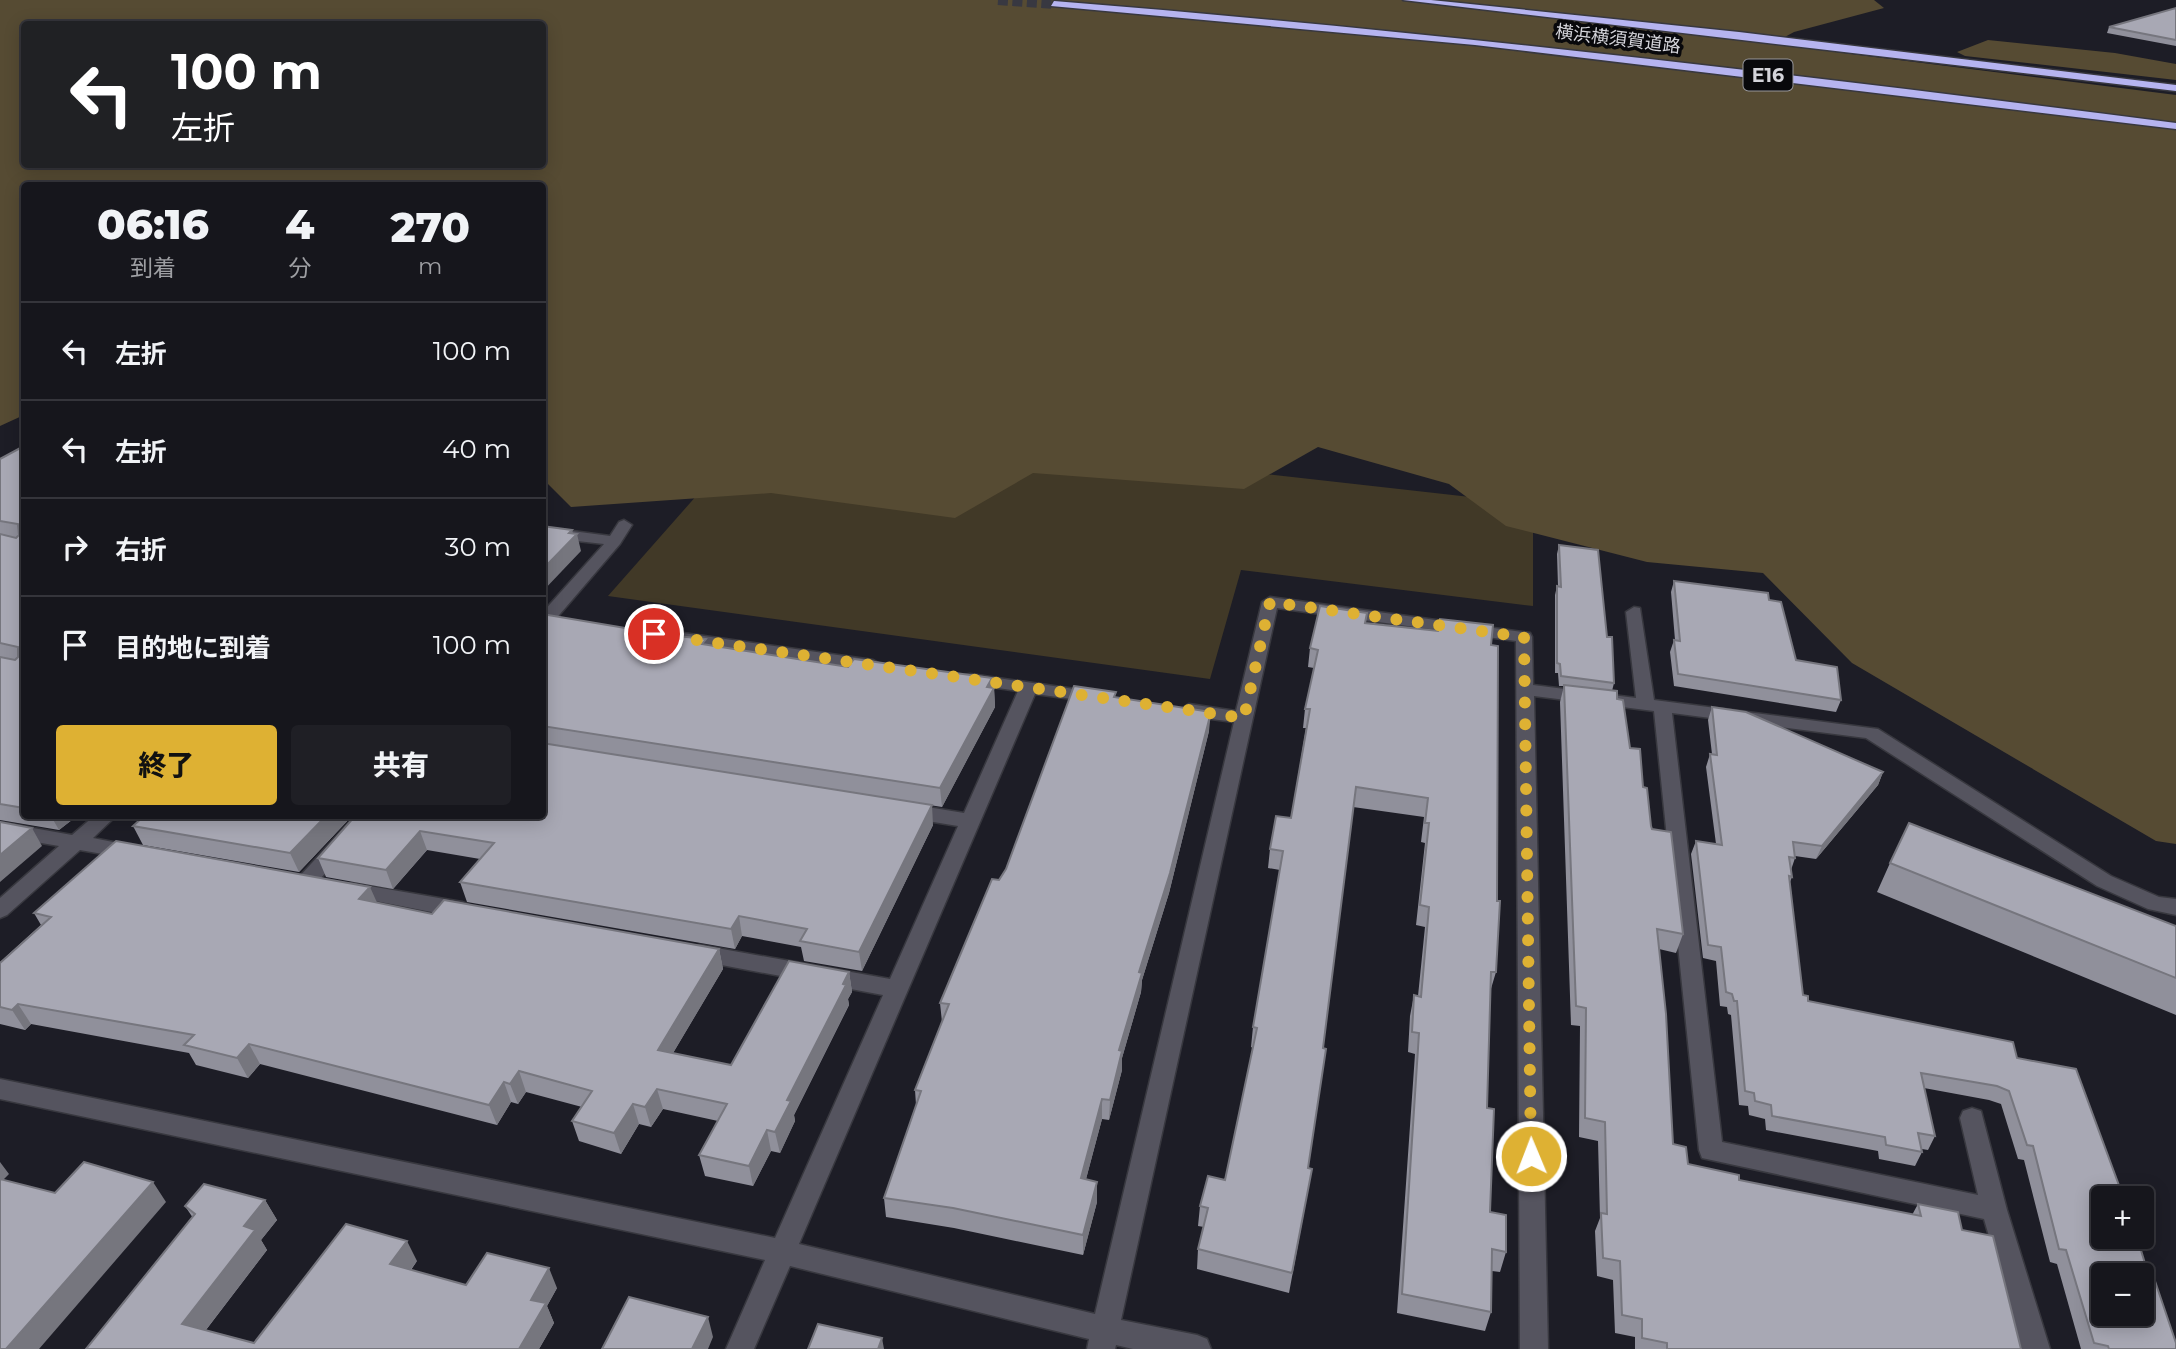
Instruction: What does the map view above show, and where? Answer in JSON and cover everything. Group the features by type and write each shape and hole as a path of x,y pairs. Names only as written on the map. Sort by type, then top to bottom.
{"highway":[{"name":"横浜横須賀道路","path":"1407,0 1984,63 2176,88"},
{"name":"横浜横須賀道路","path":"1054,4 1472,41 2176,126"}],"street":[{"path":"550,621 615,541 624,525"},
{"path":"546,532 615,541"},
{"path":"1103,1340 1270,602 1524,637 1534,1349"},
{"path":"1634,612 1654,705 1711,1150 1994,1210"},
{"path":"671,637 891,668"},
{"path":"946,676 1110,699"},
{"path":"740,1349 1029,687"},
{"path":"1525,689 1871,733 2104,881 2155,904 2176,908"},
{"path":"1177,708 1244,718"},
{"path":"891,808 971,821"},
{"path":"0,910 103,819"},
{"path":"363,819 299,880 481,913"},
{"path":"0,829 157,856"},
{"path":"683,950 899,989"},
{"path":"0,1089 784,1252 1103,1340 1197,1349"},
{"path":"1972,1118 1994,1210 2036,1349"}],"shaded area":[{"path":"0,0 1874,0 1884,8 1794,32 1772,44 2176,95 2176,844 2156,841 1852,663 1763,573 1647,562 1506,526 1449,484 1318,447 1244,489 1033,473 955,518 771,493 571,507 546,482 546,182 21,182 21,416 0,426"},
{"path":"1988,40 2115,53 2176,64 2176,80 1965,56 1957,52"},
{"path":"765,418 1533,504 1533,606 1241,570 1210,679 608,596"}],"building":[{"path":"2176,8 2176,40 2109,27"},
{"path":"21,448 21,808 0,804 0,657 15,660 18,657 18,647 0,643 0,534 16,538 19,535 18,524 0,521 0,459"},
{"path":"546,527 572,530 569,533 577,534 546,566"},
{"path":"1559,545 1598,550 1607,637 1612,637 1614,683 1561,676 1560,664 1557,663 1557,586 1561,587"},
{"path":"1674,581 1768,593 1769,600 1781,602 1796,660 1837,667 1841,700 1678,674 1674,640 1680,641"},
{"path":"1320,606 1367,613 1365,623 1438,631 1440,619 1493,625 1491,645 1498,646 1497,901 1500,901 1496,972 1491,972 1487,1108 1494,1109 1490,1212 1506,1215 1506,1252 1492,1249 1491,1312 1402,1294 1419,1033 1412,1032 1414,995 1421,997 1429,907 1420,905 1429,823 1425,823 1428,798 1356,787 1323,1048 1326,1049 1308,1168 1312,1169 1292,1273 1198,1249 1208,1208 1200,1206 1208,1176 1225,1180 1257,1028 1253,1027 1283,851 1270,849 1276,816 1291,818 1310,709 1305,709 1318,650 1310,648"},
{"path":"546,615 706,639 702,644 848,667 854,659 992,678 987,687 994,688 940,788 546,727"},
{"path":"1564,685 1617,691 1617,699 1623,700 1630,748 1640,749 1643,787 1647,788 1652,829 1671,832 1683,934 1657,929 1666,1014 1673,1144 1686,1147 1688,1164 1739,1175 1739,1180 1921,1216 1918,1204 1958,1212 1962,1230 1993,1236 2021,1349 1667,1349 1667,1343 1642,1338 1642,1319 1622,1315 1620,1261 1603,1258 1601,1213 1607,1214 1605,1122 1585,1118 1586,1008 1576,1006"},
{"path":"1074,686 1116,692 1114,697 1211,712 1170,873 1139,972 1142,973 1119,1050 1122,1051 1110,1100 1102,1099 1081,1178 1097,1182 1083,1235 953,1208 884,1198 921,1091 915,1090 949,1004 940,1003 992,879 999,880 1006,869"},
{"path":"1712,707 1746,712 1883,772 1822,846 1793,842 1795,858 1789,857 1792,877 1789,876 1803,995 1808,996 1808,1001 2013,1042 2017,1058 2076,1069 2119,1186 2091,1186 2091,1249 2141,1249 2145,1263 2091,1263 2091,1326 2154,1326 2155,1281 2176,1349 2109,1349 2108,1346 2094,1343 2066,1250 2059,1249 2033,1146 2027,1145 2009,1091 1997,1086 1921,1073 1935,1136 1918,1133 1922,1152 1886,1145 1885,1137 1772,1116 1771,1105 1755,1101 1754,1093 1745,1091 1737,1001 1734,1001 1732,994 1726,992 1721,947 1708,945 1696,841 1722,845 1710,754 1717,755"},
{"path":"546,744 932,805 859,952 800,941 807,929 739,916 731,929 460,882 494,843 420,831 386,870 318,858 352,819 546,819"},
{"path":"141,819 323,819 290,853 133,826"},
{"path":"0,822 32,828 0,855"},
{"path":"1909,823 2176,926 2176,978 1890,863"},
{"path":"116,841 370,887 359,899 432,914 444,900 719,949 658,1050 731,1065 789,961 849,972 843,984 846,985 787,1100 791,1101 775,1132 767,1130 749,1166 699,1155 727,1104 657,1089 645,1107 633,1104 614,1133 572,1121 592,1091 519,1071 510,1084 504,1082 489,1105 249,1044 237,1058 184,1045 194,1035 18,1004 12,1010 0,1007 0,963 51,917 34,913"},
{"path":"84,1162 153,1182 6,1349 0,1349 0,1179 55,1193"},
{"path":"204,1184 265,1200 244,1226 255,1230 182,1324 254,1343 346,1224 407,1241 390,1264 466,1285 487,1253 549,1268 531,1300 546,1303 519,1349 86,1349 195,1214 185,1206"},
{"path":"629,1297 708,1317 692,1349 602,1349"},
{"path":"818,1324 882,1338 878,1349 808,1349"}],"tunnel":[{"path":"998,0 1054,4"}],"route":[{"path":"654,634 1244,718 1270,602 1524,637 1531,1156"}]}
